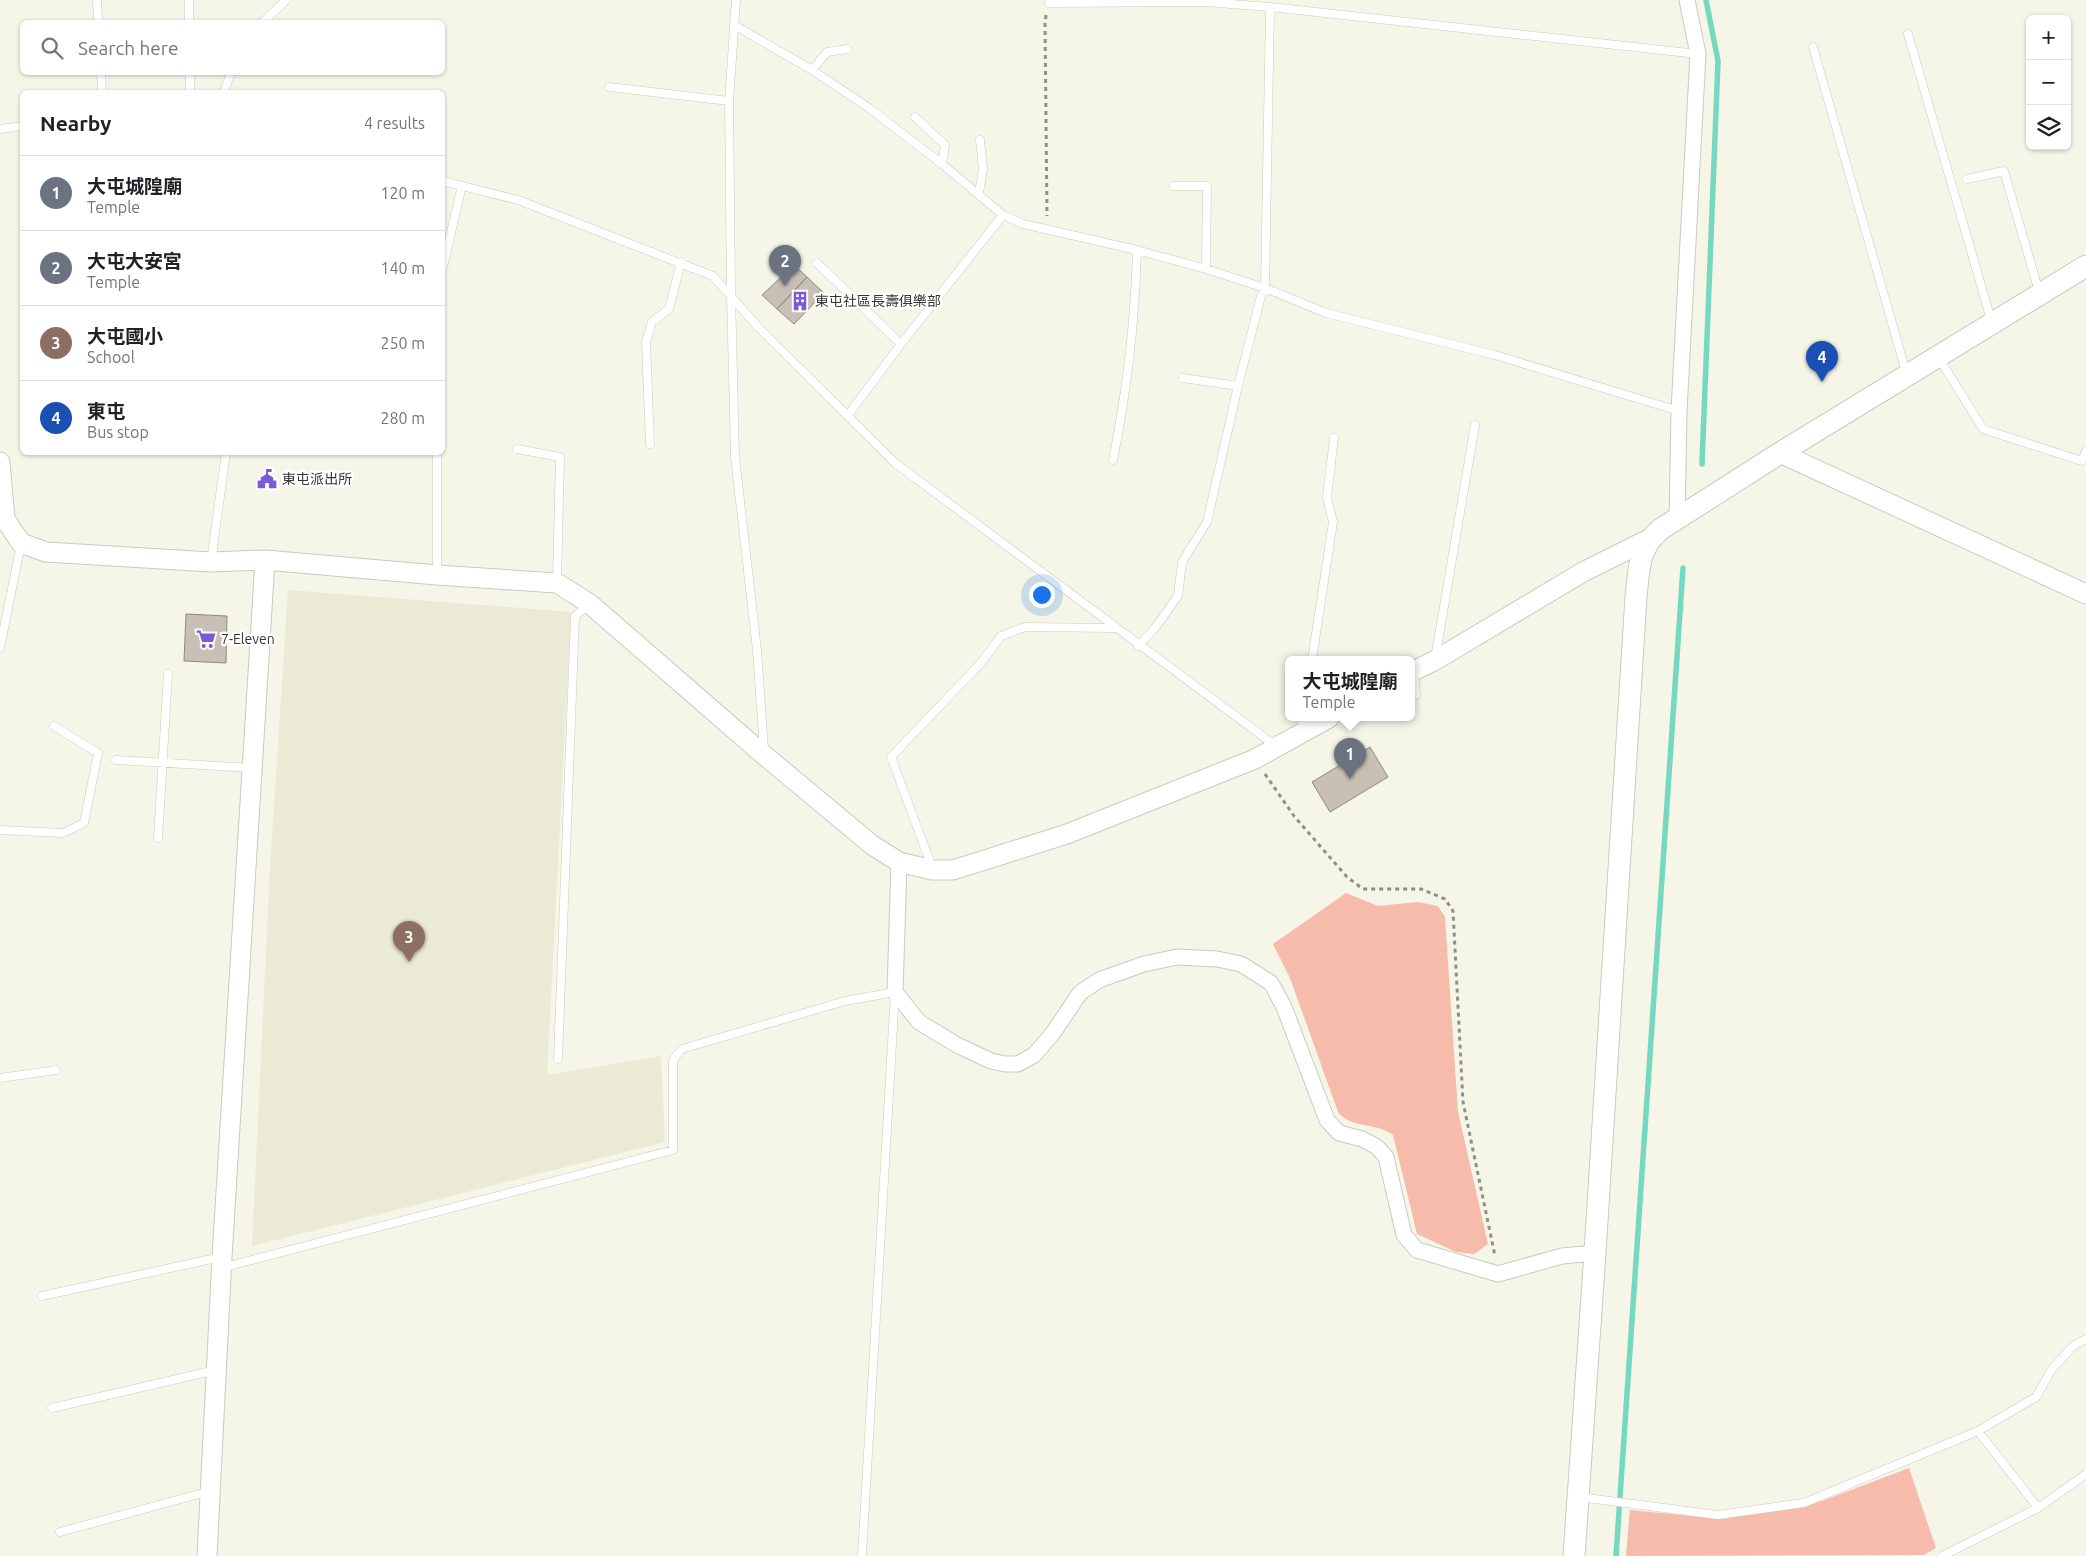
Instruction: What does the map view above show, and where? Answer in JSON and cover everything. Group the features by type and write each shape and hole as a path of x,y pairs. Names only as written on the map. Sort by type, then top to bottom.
{"main road":[{"path":"1574,1556 1636,597 1640,562 1650,538 1677,519 1907,374 2086,266"}],"street":[{"path":"1677,519 1679,411 1698,54 1687,0"},
{"path":"1780,453 2086,594"},
{"path":"0,462 5,518 21,543 46,552 212,562 265,560 437,576 557,583 590,604 764,755 872,845 899,862 932,870 953,870 1067,834 1255,759 1277,747 1302,726 1319,721"},
{"path":"1415,670 1583,572 1650,538"},
{"path":"207,1556 222,1262 265,560"},
{"path":"899,862 894,992 919,1022 957,1045 991,1061 1018,1064 1034,1055 1053,1033 1080,993 1100,980 1144,964 1178,957 1217,959 1241,964 1271,983 1284,1007 1327,1120 1339,1133 1362,1139 1377,1147 1386,1157 1404,1235 1417,1250 1498,1274 1562,1256 1595,1252"}],"lane":[{"path":"97,0 98,20"},
{"path":"189,0 189,20"},
{"path":"264,20 286,0"},
{"path":"736,0 730,100 734,457 757,650 764,755"},
{"path":"1049,3 1206,2 1270,7 1698,54"},
{"path":"1138,646 1155,628 1178,596 1182,562 1207,522 1238,386 1261,296 1265,288 1270,7"},
{"path":"734,24 812,70 869,108 942,164 1003,215 1023,224 1137,250 1206,269 1265,288 1326,313 1495,355 1679,411"},
{"path":"1908,34 1992,323"},
{"path":"1813,46 1907,374"},
{"path":"812,70 827,52 847,49"},
{"path":"101,75 102,90"},
{"path":"190,75 190,90"},
{"path":"225,90 230,75"},
{"path":"609,87 730,100"},
{"path":"915,117 944,145 942,164"},
{"path":"0,129 20,126"},
{"path":"978,193 983,169 980,140"},
{"path":"1967,179 2004,171 2040,294"},
{"path":"445,182 518,200 713,276 731,294 759,328 894,463 1138,646 1277,747"},
{"path":"445,258 462,186"},
{"path":"1174,186 1207,186 1206,269"},
{"path":"848,415 901,344 1003,215"},
{"path":"1114,460 1125,395 1136,295 1137,250"},
{"path":"650,444 646,342 652,322 669,309 681,262"},
{"path":"817,263 901,344"},
{"path":"1938,355 1983,429 2082,461 2086,451"},
{"path":"1184,378 1238,386"},
{"path":"1434,660 1475,425"},
{"path":"1313,656 1333,522 1327,498 1334,438"},
{"path":"517,449 560,457 557,583"},
{"path":"212,562 226,455"},
{"path":"437,455 437,576"},
{"path":"0,648 21,543"},
{"path":"558,1059 575,616 590,604"},
{"path":"932,870 891,757 981,663 1001,636 1025,626 1116,628"},
{"path":"158,838 168,674"},
{"path":"1415,688 1416,696"},
{"path":"0,830 63,833 84,823 98,753 54,726"},
{"path":"116,760 252,768"},
{"path":"42,1296 222,1262 673,1150 673,1060 682,1049 845,1002 894,992 862,1556"},
{"path":"0,1078 56,1070"},
{"path":"1578,1497 1718,1514 1804,1503 1978,1431 2036,1397 2052,1369 2073,1346 2086,1339"},
{"path":"52,1408 216,1370"},
{"path":"1978,1431 2038,1508"},
{"path":"1942,1556 2038,1508 2086,1474"},
{"path":"60,1532 211,1491"}],"path":[{"path":"1047,229 1045,23 1049,3"},
{"path":"1255,759 1294,816 1347,877 1363,889 1421,889 1445,899 1453,911 1463,1102 1498,1274"}],"shaded area":[{"path":"288,590 571,612 547,1075 661,1056 665,1142 252,1246 270,868"},
{"path":"1346,893 1378,906 1418,902 1438,906 1445,917 1458,1112 1488,1244 1474,1254 1456,1252 1417,1234 1393,1135 1379,1128 1350,1121 1338,1112 1290,978 1273,944"},
{"path":"1909,1468 1936,1548 1924,1555 1626,1556 1630,1510 1722,1519 1781,1510 1822,1501"}],"building":[{"path":"794,265 807,277 777,309 762,295"},
{"name":"東屯社區長壽俱樂部","path":"807,277 824,293 794,324 777,309"},
{"name":"7-Eleven","path":"186,614 227,616 226,663 184,661"},
{"path":"1370,747 1388,777 1330,812 1312,782"}],"waterway":[{"path":"1702,464 1718,61 1706,0"},
{"path":"1616,1556 1683,568"}],"place":[{"name":"大屯大安宮","path":"785,286"},
{"name":"東屯社區長壽俱樂部","path":"800,301"},
{"name":"東屯","path":"1822,382"},
{"name":"東屯派出所","path":"267,479"},
{"name":"7-Eleven","path":"206,639"},
{"name":"大屯城隍廟","path":"1350,779"},
{"name":"大屯國小","path":"409,962"}]}
